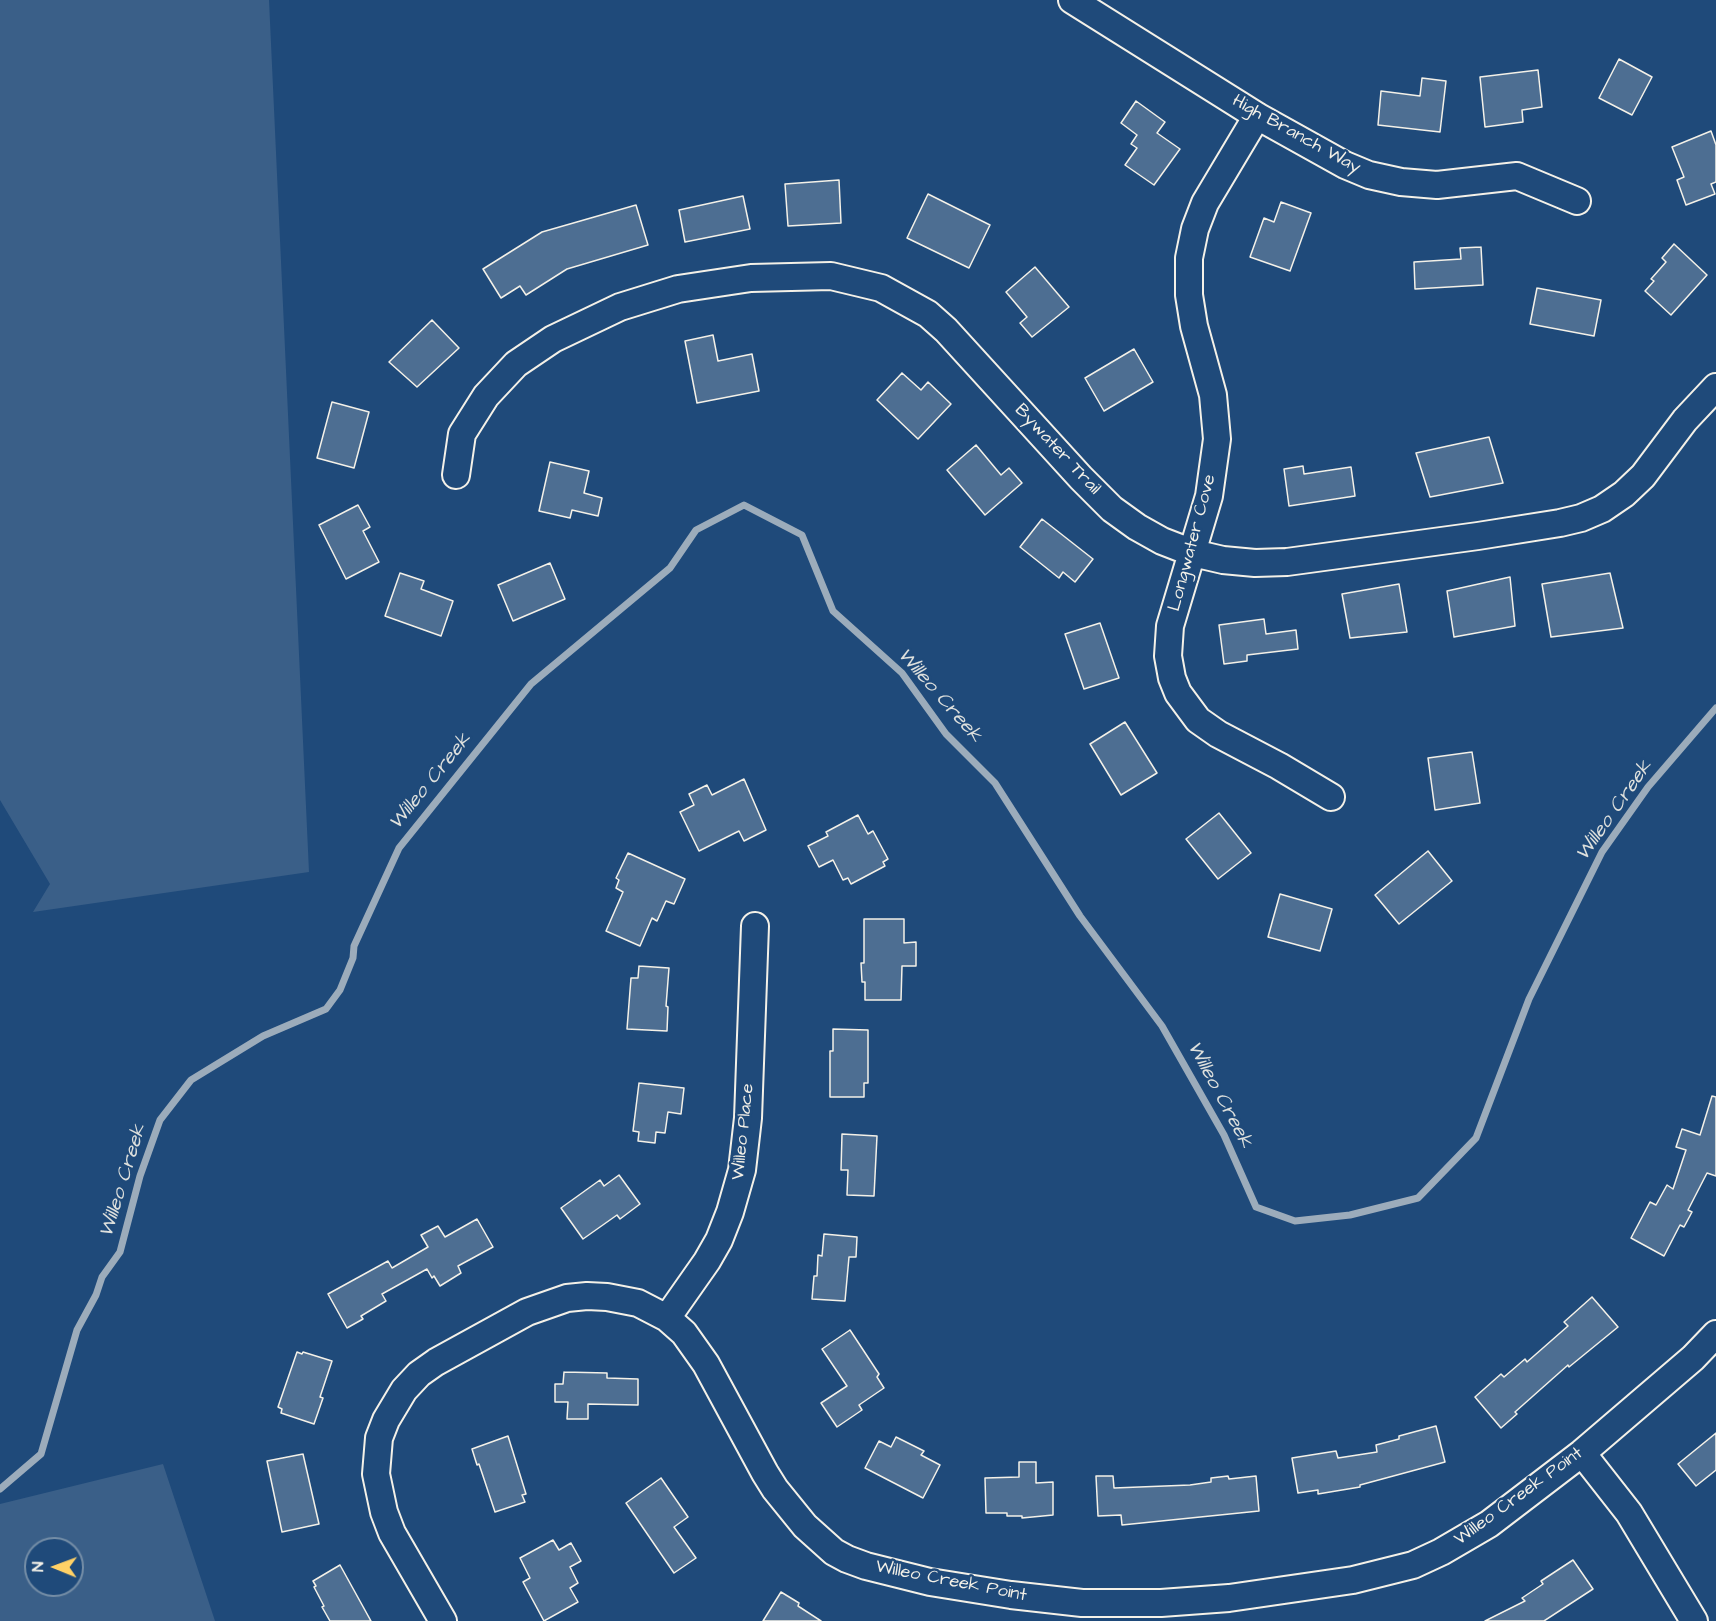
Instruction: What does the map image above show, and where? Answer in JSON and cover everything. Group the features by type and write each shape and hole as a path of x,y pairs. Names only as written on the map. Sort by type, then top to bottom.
{"street":[{"name":"High Branch Way","path":"1072,0 1257,116 1345,165 1369,175 1401,182 1437,185 1517,176 1577,201"},
{"name":"Longwater Cove","path":"1257,116 1205,203 1195,230 1189,258 1189,295 1194,326 1213,395 1217,439 1209,496 1170,626 1168,656 1172,678 1178,693 1198,720 1218,734 1331,797"},
{"name":"Bywater Trail","path":"456,475 462,434 486,396 516,364 553,339 620,307 678,289 752,278 831,276 881,288 928,314 946,330 1081,478 1112,508 1137,527 1162,541 1193,553 1223,560 1255,563 1287,562 1478,536 1581,518 1602,509 1637,482 1684,420 1716,387"},
{"name":"Willeo Place","path":"667,1318 719,1240 742,1170 747,1126 755,926"},
{"name":"Willeo Creek Point","path":"443,1621 392,1533 384,1512 376,1474 379,1438 394,1405 419,1374 436,1362 527,1312 557,1301 587,1296 638,1303 667,1318 684,1333 695,1347 775,1489 805,1526 834,1552 847,1559 889,1573 930,1582 1082,1603 1170,1603 1271,1592 1353,1580 1413,1565 1469,1537 1582,1453 1693,1358 1716,1334"},
{"path":"1582,1453 1629,1513 1694,1621"}],"shaded area":[{"path":"0,0 269,0 309,872 33,912 50,884 0,800"},
{"path":"163,1464 215,1621 0,1621 0,1504"}],"building":[{"path":"1619,59 1652,77 1632,115 1599,98"},
{"path":"1538,70 1542,107 1522,110 1523,122 1485,127 1480,77"},
{"path":"1422,78 1446,81 1440,132 1378,125 1381,91 1420,96"},
{"path":"1136,101 1165,122 1157,133 1180,149 1154,185 1125,165 1137,148 1131,144 1137,135 1121,123"},
{"path":"1711,131 1716,145 1716,182 1711,184 1715,194 1686,205 1677,180 1684,177 1672,147"},
{"path":"839,180 841,223 788,226 785,184"},
{"path":"928,194 990,225 969,268 907,238"},
{"path":"743,196 750,229 685,242 679,210"},
{"path":"1281,202 1311,213 1290,271 1250,257 1264,218 1274,222"},
{"path":"636,205 648,245 567,269 526,295 520,286 501,298 483,269 542,232"},
{"path":"1674,244 1707,275 1671,315 1645,291 1654,281 1651,279 1666,262 1662,258"},
{"path":"1481,247 1483,285 1415,289 1414,262 1461,259 1460,248"},
{"path":"1035,267 1069,307 1032,337 1020,323 1027,317 1006,292"},
{"path":"1537,288 1601,300 1594,336 1530,324"},
{"path":"432,320 459,348 417,387 389,362"},
{"path":"713,335 718,361 752,354 759,391 697,403 685,341"},
{"path":"1134,349 1153,382 1104,411 1085,378"},
{"path":"902,373 921,390 928,382 951,404 918,439 877,400"},
{"path":"332,402 369,412 354,468 317,458"},
{"path":"1489,437 1503,483 1430,497 1416,453"},
{"path":"976,445 1001,475 1009,468 1022,483 985,515 947,470"},
{"path":"550,462 589,471 584,493 602,498 598,516 572,510 570,518 539,511"},
{"path":"1303,466 1304,474 1351,467 1355,496 1289,506 1284,469"},
{"path":"358,505 370,527 363,531 379,562 346,579 319,525"},
{"path":"1042,519 1093,559 1075,582 1063,572 1059,578 1020,547"},
{"path":"550,563 565,599 513,621 498,585"},
{"path":"400,573 424,581 421,589 453,601 441,636 385,616"},
{"path":"1610,573 1623,628 1551,637 1542,584"},
{"path":"1510,577 1515,626 1454,637 1447,591"},
{"path":"1399,584 1407,632 1350,638 1342,594"},
{"path":"1264,619 1266,634 1296,630 1298,649 1247,655 1247,661 1224,664 1219,625"},
{"path":"1100,623 1119,678 1084,689 1065,634"},
{"path":"1125,722 1157,773 1121,795 1090,744"},
{"path":"1472,752 1480,803 1435,810 1428,758"},
{"path":"744,779 766,830 744,841 739,831 699,851 680,812 694,805 689,794 707,785 712,795"},
{"path":"1219,813 1251,853 1218,879 1186,839"},
{"path":"858,815 868,834 873,831 888,859 883,862 885,866 851,884 848,878 843,880 833,860 819,867 808,846 828,836 826,832"},
{"path":"1428,851 1452,881 1399,924 1375,895"},
{"path":"628,853 685,879 674,904 666,901 657,921 652,918 640,946 606,931 623,892 616,888 619,880 616,878"},
{"path":"1280,894 1332,909 1320,951 1268,937"},
{"path":"864,919 904,919 904,943 916,942 916,966 902,966 901,1000 865,1000 865,982 862,982 861,963 864,963"},
{"path":"639,966 669,968 667,1031 627,1029 631,978 638,978"},
{"path":"833,1029 868,1030 868,1083 864,1083 864,1097 830,1097 830,1051 833,1051"},
{"path":"639,1083 684,1088 681,1114 668,1112 665,1133 656,1132 655,1143 638,1141 639,1132 633,1131"},
{"path":"1712,1096 1716,1097 1716,1176 1707,1173 1688,1210 1692,1212 1684,1227 1680,1225 1664,1256 1631,1238 1650,1202 1656,1205 1667,1185 1673,1189 1686,1150 1676,1147 1682,1129 1700,1135"},
{"path":"842,1134 877,1136 874,1196 847,1195 848,1170 841,1170"},
{"path":"619,1175 640,1204 620,1219 617,1215 583,1239 561,1208 600,1180 604,1186"},
{"path":"477,1219 493,1247 458,1266 461,1273 440,1286 427,1269 382,1294 386,1301 361,1316 363,1319 347,1328 328,1294 388,1261 392,1268 428,1247 421,1235 438,1226 445,1237"},
{"path":"824,1234 857,1237 856,1257 849,1257 845,1301 812,1299 814,1276 817,1276 818,1255 822,1256"},
{"path":"1592,1297 1618,1327 1569,1367 1568,1365 1515,1412 1517,1414 1501,1428 1475,1397 1501,1374 1504,1377 1525,1359 1527,1362 1568,1326 1564,1322"},
{"path":"850,1330 879,1374 877,1377 884,1388 859,1405 862,1410 837,1427 821,1403 847,1386 822,1349"},
{"path":"297,1352 332,1361 314,1424 281,1413 282,1409 278,1407"},
{"path":"564,1372 607,1373 607,1378 638,1379 638,1405 588,1404 588,1419 567,1419 568,1402 555,1402 555,1384 563,1384"},
{"path":"1436,1426 1445,1462 1360,1485 1360,1487 1318,1494 1318,1490 1298,1493 1292,1458 1336,1451 1338,1458 1377,1452 1376,1445"},
{"path":"1716,1433 1716,1470 1696,1486 1678,1464"},
{"path":"508,1436 526,1494 522,1495 525,1502 495,1512 472,1449"},
{"path":"896,1437 924,1451 921,1455 940,1465 923,1498 865,1468 879,1441 891,1447"},
{"path":"303,1454 319,1524 282,1532 267,1461"},
{"path":"1019,1462 1036,1462 1036,1483 1053,1482 1053,1515 1022,1518 1022,1516 1007,1516 1007,1513 986,1513 985,1478 1019,1477"},
{"path":"1096,1476 1113,1476 1114,1488 1190,1485 1211,1482 1211,1478 1256,1476 1259,1511 1122,1525 1121,1515 1098,1516"},
{"path":"661,1478 688,1517 674,1527 696,1558 674,1573 626,1503"},
{"path":"553,1540 559,1550 571,1543 581,1561 570,1567 578,1583 570,1588 578,1602 544,1621 523,1582 530,1578 520,1558"},
{"path":"1573,1560 1593,1589 1544,1621 1485,1621 1525,1601 1522,1598 1543,1584 1541,1581"},
{"path":"340,1565 371,1621 330,1621 322,1607 324,1606 313,1581"},
{"path":"781,1592 799,1603 798,1606 821,1621 763,1621"}],"waterway":[{"name":"Willeo Creek","path":"0,1489 41,1454 77,1330 96,1295 102,1277 120,1252 140,1176 160,1120 191,1080 263,1036 326,1009 340,990 353,958 354,946 399,848 531,684 670,568 696,530 744,505 802,535 833,611 902,673 946,734 995,783 1080,916 1162,1026 1224,1135 1256,1207 1295,1221 1350,1215 1418,1198 1476,1138 1529,999 1602,852 1648,787 1716,708"}]}
